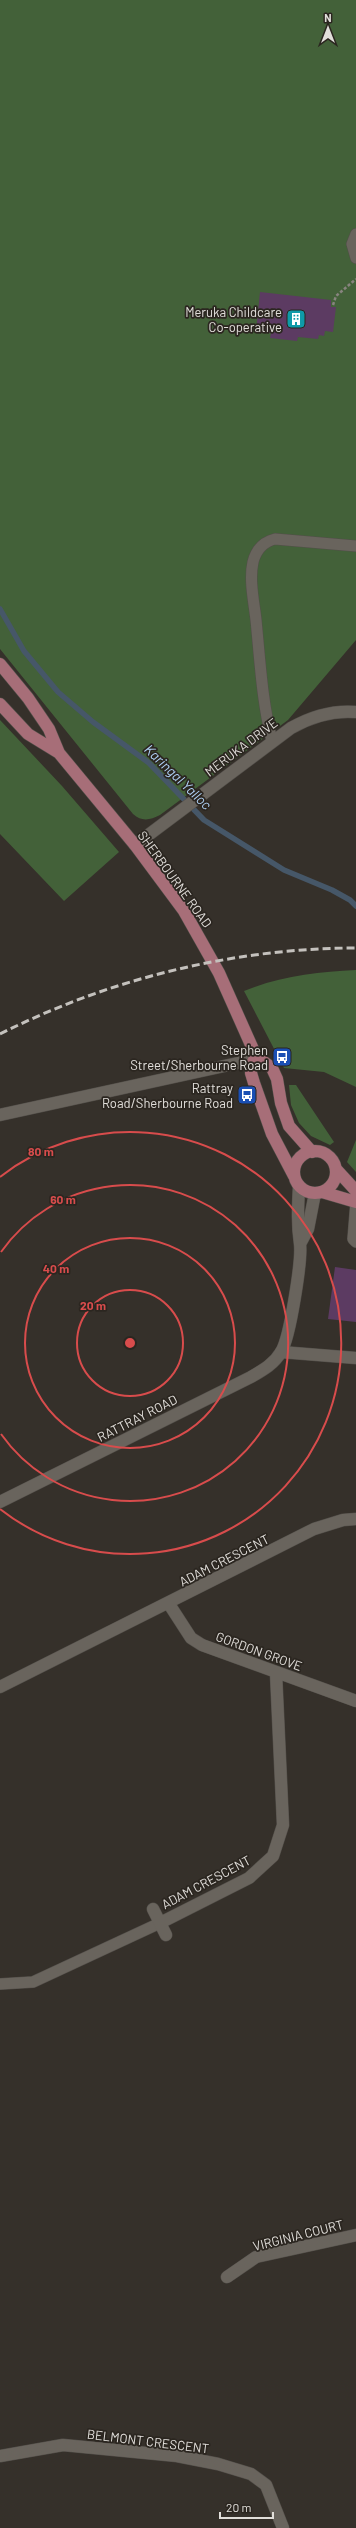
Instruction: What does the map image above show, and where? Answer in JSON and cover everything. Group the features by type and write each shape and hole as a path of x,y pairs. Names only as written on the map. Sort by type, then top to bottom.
{"main road":[{"name":"SHERBOURNE ROAD","path":"0,664 28,698 49,729 59,753 135,845 193,926 219,973 256,1056 272,1068 277,1078 281,1103 289,1126 312,1152"},
{"name":"SHERBOURNE ROAD","path":"0,704 28,734 59,753"},
{"path":"256,1056 252,1064 251,1073 254,1084 272,1134 297,1181 304,1190 356,1202"},
{"path":"297,1181 298,1161 312,1152 328,1155 336,1169 356,1191"},
{"path":"319,1193 334,1183 336,1169"}],"street":[{"name":"MERUKA DRIVE","path":"135,845 272,741 314,716 342,711 356,712"},
{"path":"0,1115 238,1063 256,1056"},
{"name":"RATTRAY ROAD","path":"0,1502 251,1377 272,1363 281,1352 291,1324 300,1244 297,1227 297,1181"},
{"name":"RATTRAY ROAD","path":"300,1244 308,1229 319,1193"},
{"path":"281,1352 356,1358"},
{"name":"ADAM CRESCENT","path":"0,1687 169,1604 314,1529 343,1520 356,1519"},
{"name":"GORDON GROVE","path":"169,1604 191,1638 202,1645 356,1701"},
{"name":"ADAM CRESCENT","path":"160,1923 250,1878 273,1856 283,1825 276,1673"},
{"path":"153,1909 166,1935"},
{"name":"VIRGINIA COURT","path":"227,2277 256,2257 356,2235"},
{"name":"BELMONT CRESCENT","path":"0,2456 63,2445 177,2456 218,2464 251,2474 266,2485 283,2528"}],"lane":[{"path":"356,234 352,244 356,258"},
{"path":"272,741 264,700 253,589 252,567 256,556 265,543 275,539 356,546"},
{"path":"356,1202 353,1239 356,1242"},
{"name":"ADAM CRESCENT","path":"0,1984 33,1982 160,1923"}],"path":[{"path":"334,305 336,296 356,279"}],"green space":[{"path":"0,0 356,0 356,640 288,720 160,815 149,819 136,817 133,814 0,649"},
{"path":"0,720 62,786 119,852 64,901 0,834"},
{"path":"356,970 356,1087 324,1072 284,1068 244,991 285,978"},
{"path":"289,1085 296,1085 334,1142 330,1145 311,1136 299,1123 291,1105"},
{"path":"356,1140 356,1172 347,1162"}],"building":[{"name":"Meruka Childcare Co-operative","path":"260,292 331,300 331,307 336,307 333,332 325,331 324,336 319,335 318,339 298,337 297,341 270,338 271,333 256,331"},
{"path":"335,1267 356,1270 356,1322 328,1319"}],"waterway":[{"name":"Karingal Yalloc","path":"0,609 24,651 58,692 93,722 149,763 204,820 284,870 332,890 350,900 356,906"}],"railway":[{"path":"0,1034 84,997 173,970 264,954 310,949 356,948"}],"place":[{"name":"Meruka Childcare Co-operative","path":"296,319"},
{"name":"Stephen Street/Sherbourne Road","path":"282,1057"},
{"name":"Rattray Road/Sherbourne Road","path":"247,1095"}]}
